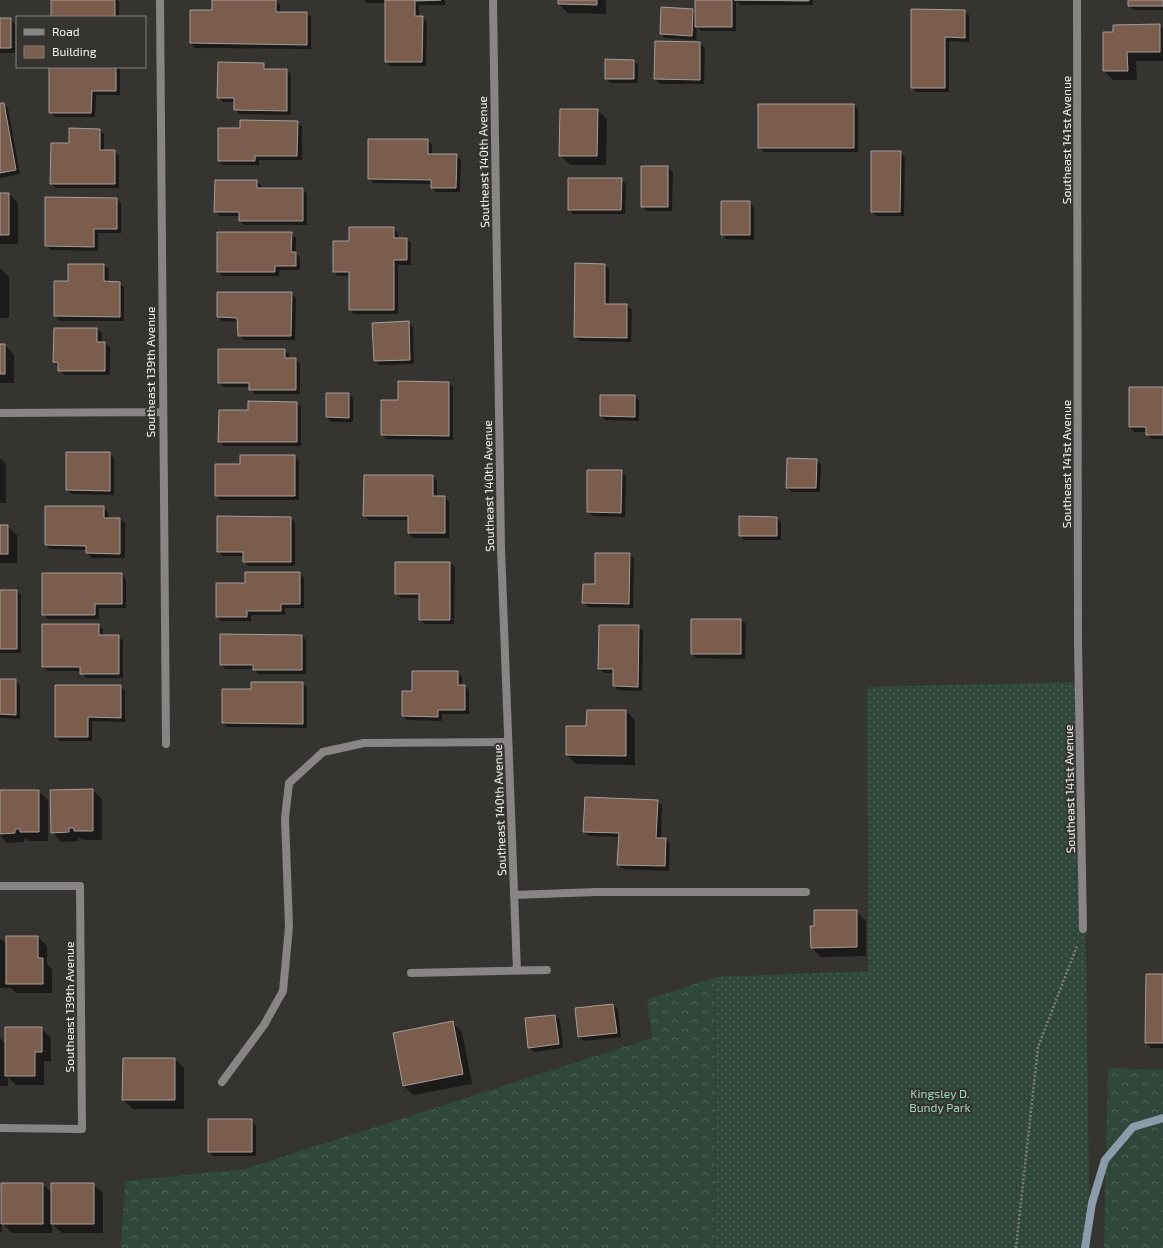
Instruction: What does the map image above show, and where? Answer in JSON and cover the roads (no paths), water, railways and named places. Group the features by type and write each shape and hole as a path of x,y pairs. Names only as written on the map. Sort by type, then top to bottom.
{"street":[{"name":"Southeast 139th Avenue","path":"160,0 162,412 166,744"},
{"name":"Southeast 140th Avenue","path":"493,0 501,548 517,971"},
{"name":"Southeast 141st Avenue","path":"1077,0 1078,636 1083,929"},
{"path":"0,413 162,412"},
{"path":"222,1082 264,1025 283,991 289,927 285,818 290,783 323,752 364,743 508,742"},
{"name":"Southeast 139th Avenue","path":"0,886 80,886 82,1128 0,1128"},
{"path":"514,895 596,892 806,892"},
{"path":"411,973 548,970"}],"waterway":[{"path":"1085,1248 1092,1203 1105,1160 1133,1127 1163,1118"}],"park label":[{"name":"Kingsley D. Bundy Park","path":"940,1100"}]}
